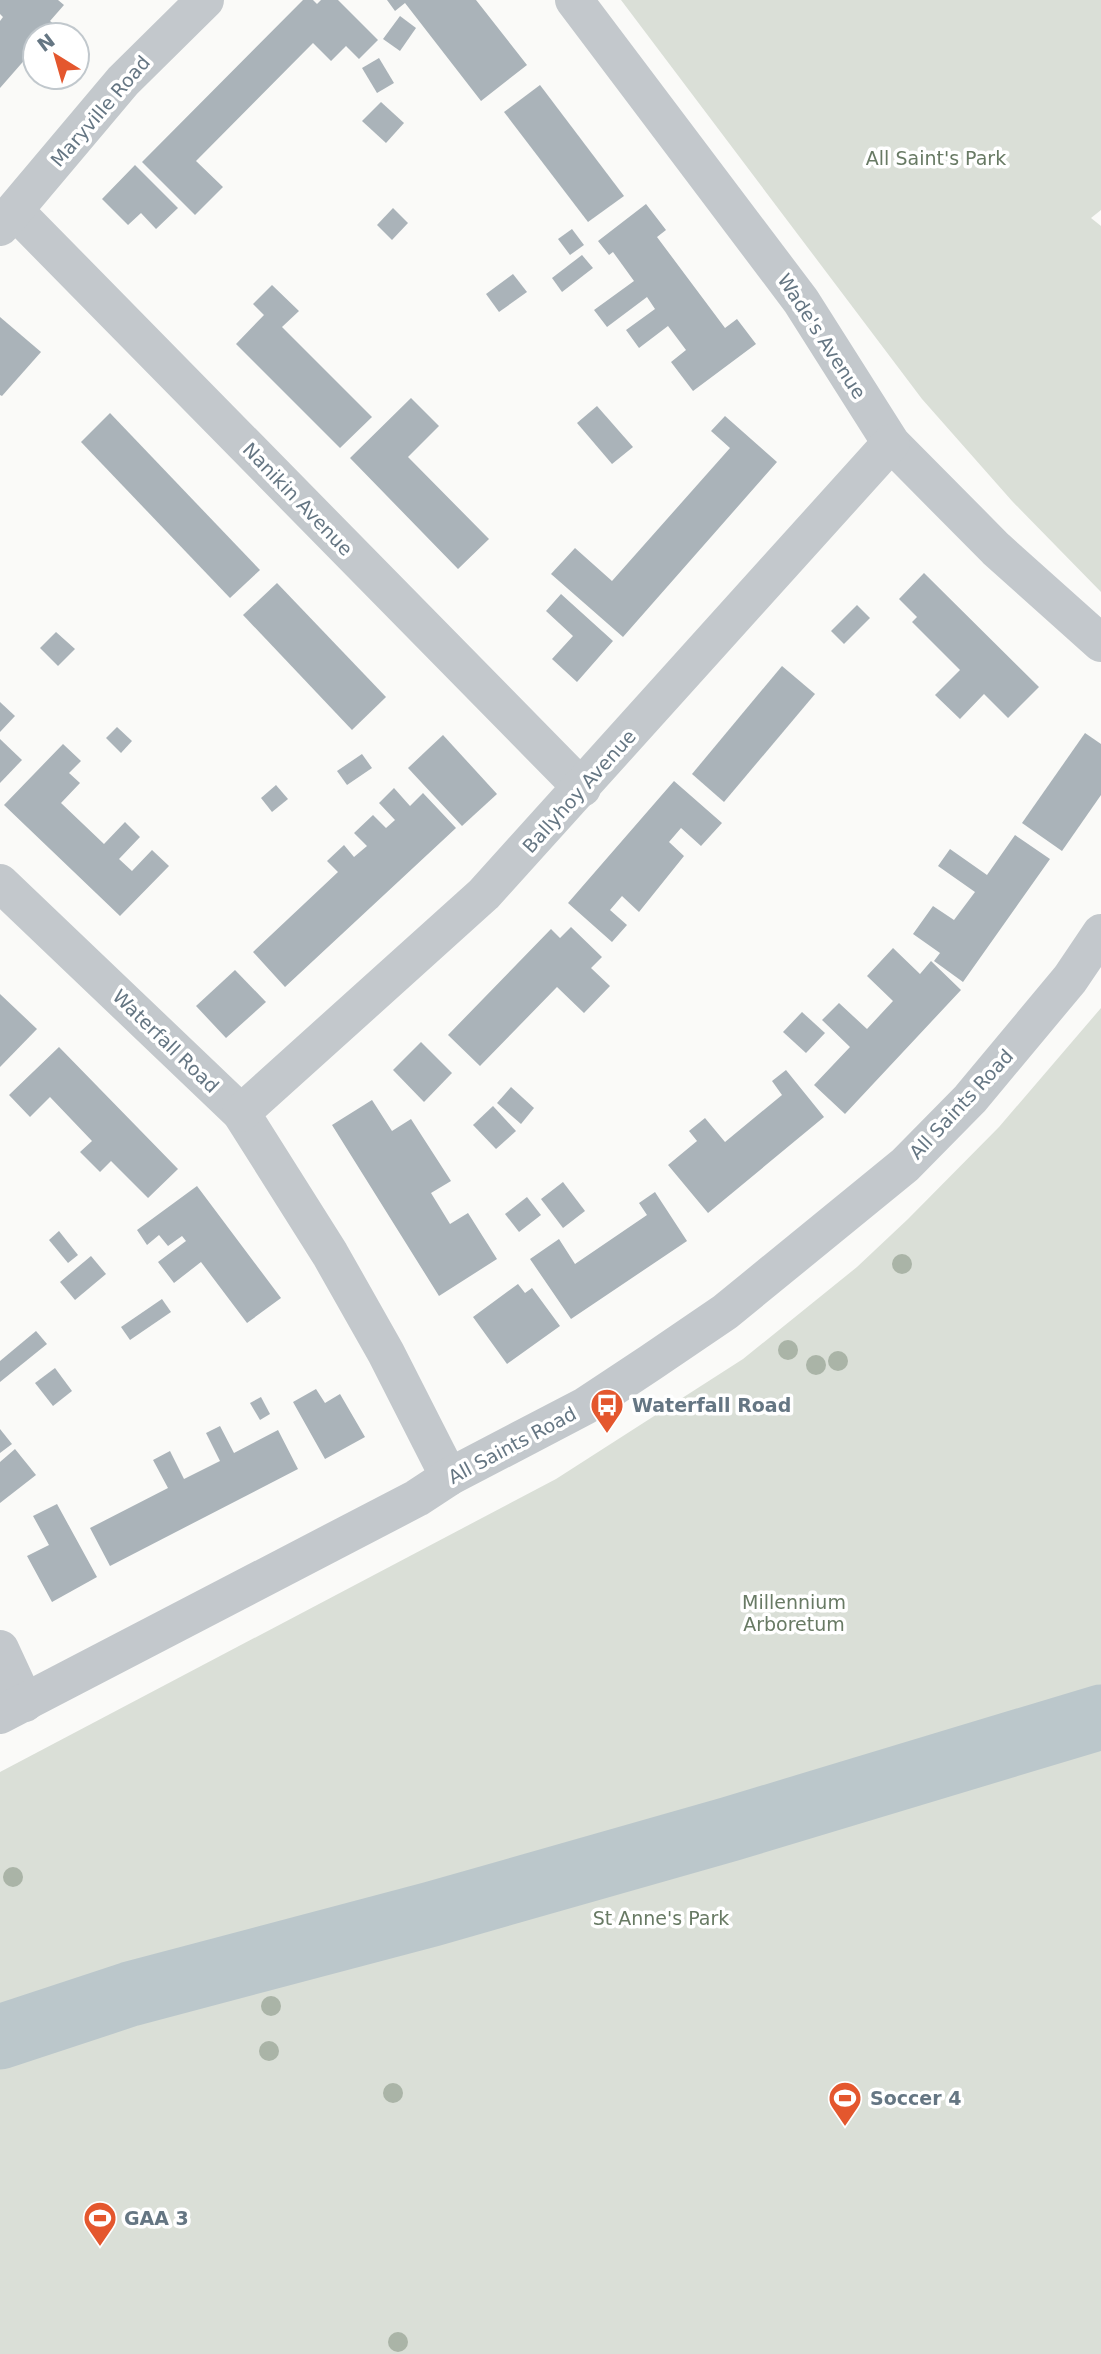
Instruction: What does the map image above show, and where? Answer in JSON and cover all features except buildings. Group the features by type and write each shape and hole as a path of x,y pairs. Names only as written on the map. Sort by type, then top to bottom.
{"street":[{"name":"Maryville Road","path":"7,219 123,81 205,0"},
{"name":"Wade's Avenue","path":"574,0 801,301 891,443 996,549 1101,643"},
{"name":"Nanikin Avenue","path":"7,219 582,788"},
{"name":"Ballyhoy Avenue","path":"241,1113 484,894 891,443"},
{"name":"Waterfall Road","path":"0,883 241,1113 330,1254 386,1353 449,1477"},
{"name":"All Saints Road","path":"12,1709 417,1498 449,1477 585,1406 725,1312 905,1165 970,1099 1070,979 1101,933"},
{"path":"0,1649 12,1709"}],"green space":[{"name":"All Saint's Park","path":"621,0 1101,0 1101,210 1091,218 1101,226 1101,592 1012,501 922,399"},
{"name":"Millennium Arboretum","path":"1101,1008 1101,2354 0,2354 0,1772 556,1479 743,1359 857,1267 908,1219 999,1127"}],"waterway":[{"path":"0,2037 130,1994 432,1914 730,1829 1101,1717"}],"place":[{"name":"Waterfall Road","path":"607,1435"},
{"name":"Soccer 4","path":"845,2128"},
{"name":"GAA 3","path":"100,2248"}],"park label":[{"name":"St Anne's Park","path":"661,1918"}]}
